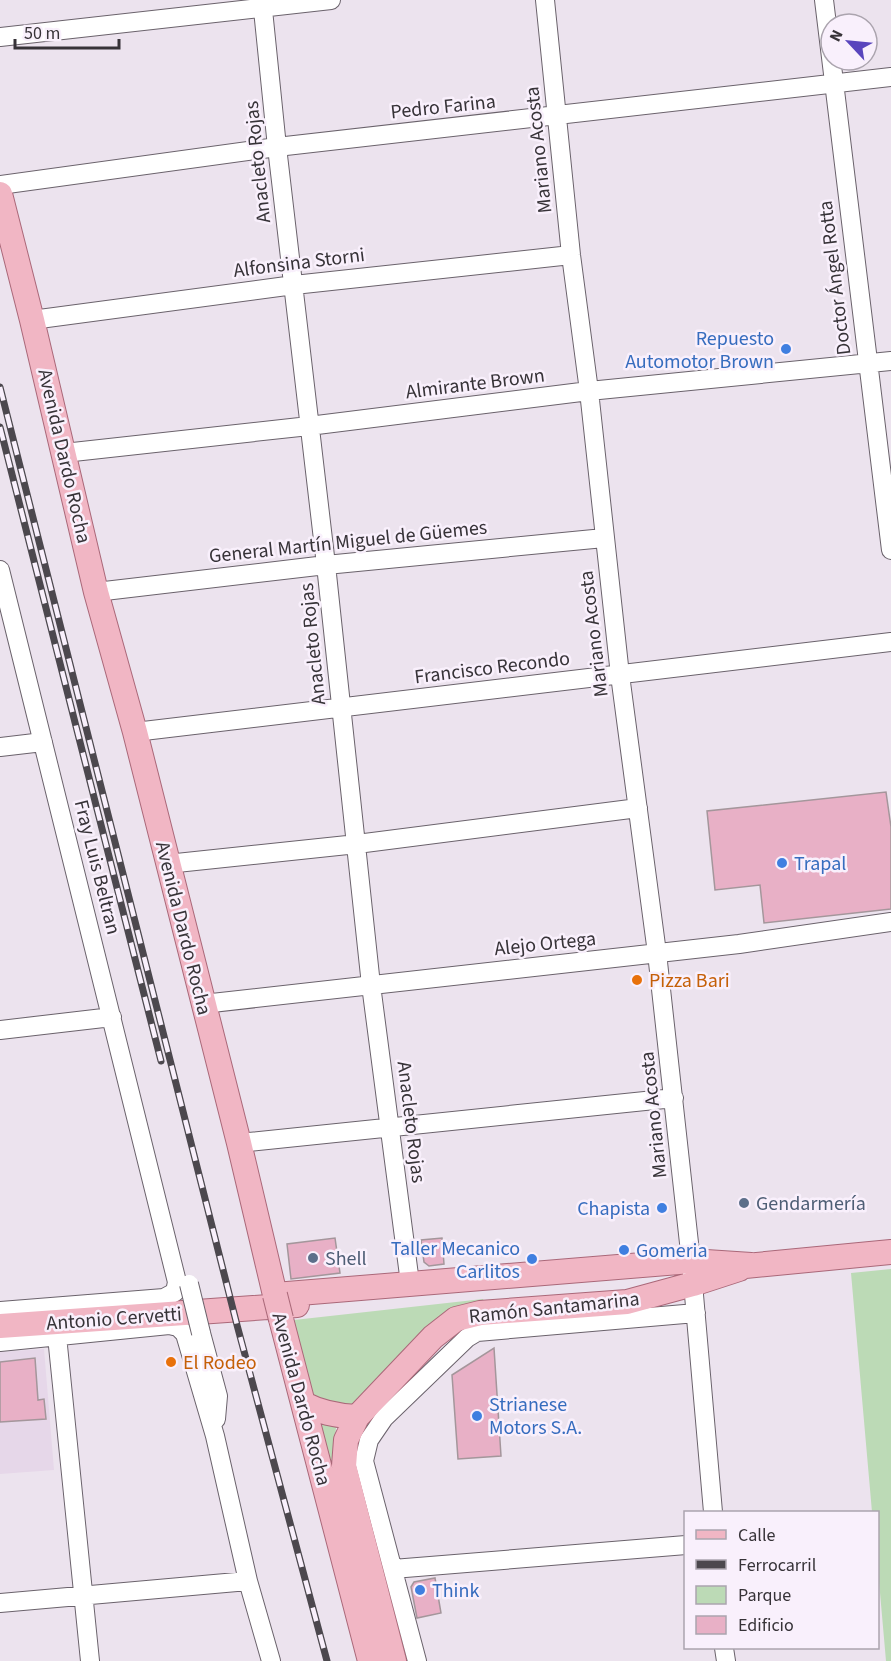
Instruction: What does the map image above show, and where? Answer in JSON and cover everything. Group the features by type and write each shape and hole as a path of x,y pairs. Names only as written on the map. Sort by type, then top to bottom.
{"main road":[{"name":"Avenida Dardo Rocha","path":"0,194 96,592 135,732 281,1319 370,1661"},
{"name":"Ramón Santamarina","path":"229,1309 571,1287 751,1265 891,1252"},
{"name":"Ramón Santamarina","path":"275,1295 410,1283 692,1272"},
{"name":"Ramón Santamarina","path":"366,1423 433,1337 456,1319 480,1313 627,1302 692,1272"},
{"name":"Antonio Cervetti","path":"0,1326 229,1309"},
{"path":"304,1404 328,1414 366,1423"},
{"name":"Avenida Dardo Rocha","path":"366,1423 346,1440 344,1466 394,1661"}],"street":[{"path":"0,37 263,4 331,0"},
{"name":"Mariano Acosta","path":"544,0 620,675 674,1098 713,1511"},
{"name":"Doctor Ángel Rotta","path":"824,0 867,364 888,502 891,550"},
{"name":"Anacleto Rojas","path":"263,4 371,985 410,1283"},
{"name":"Pedro Farina","path":"0,185 277,147 891,77"},
{"name":"Alfonsina Storni","path":"32,320 294,285 571,255"},
{"name":"Almirante Brown","path":"64,453 309,426 589,391 891,360"},
{"name":"General Martín Miguel de Güemes","path":"96,592 326,565 604,538"},
{"name":"Fray Luis Beltran","path":"0,570 152,1175 171,1210 182,1288 193,1334 218,1396 215,1436 248,1581 272,1661"},
{"name":"Francisco Recondo","path":"135,732 891,642"},
{"path":"0,747 43,742"},
{"path":"167,864 357,844 638,808"},
{"name":"Alejo Ortega","path":"203,1004 657,953 891,922"},
{"path":"0,1030 112,1017"},
{"path":"239,1143 674,1098"},
{"name":"Antonio Cervetti","path":"0,1311 164,1298 182,1288"},
{"name":"Ramón Santamarina","path":"366,1423 384,1418 467,1338 477,1332 696,1313"},
{"name":"Antonio Cervetti","path":"0,1342 169,1325 178,1326 193,1334"},
{"path":"57,1336 90,1661"},
{"path":"366,1423 364,1461 417,1661"},
{"path":"393,1569 684,1545"},
{"path":"0,1603 248,1581"}],"shaded area":[{"path":"44,1349 54,1470 0,1474 0,1352"}],"green space":[{"path":"891,1269 891,1661 886,1661 879,1581 879,1511 872,1511 851,1273"},
{"path":"483,1299 484,1301 349,1408 311,1395 294,1320"},
{"path":"315,1423 336,1427 333,1472"}],"building":[{"path":"886,792 891,827 891,909 764,923 760,885 715,890 707,811"},
{"name":"Shell","path":"335,1238 340,1273 291,1279 287,1244"},
{"path":"442,1238 444,1264 429,1266 424,1262 421,1240"},
{"name":"Strianese Motors S.A.","path":"494,1348 501,1456 458,1459 452,1375"},
{"path":"35,1358 38,1400 44,1399 46,1419 0,1422 0,1362"},
{"path":"435,1578 441,1613 417,1618 411,1587 414,1582"}],"railway":[{"path":"0,387 237,1325 327,1661"},
{"path":"0,427 161,1061"}],"place":[{"name":"Repuesto Automotor Brown","path":"786,349"},
{"name":"Trapal","path":"782,863"},
{"name":"Pizza Bari","path":"637,980"},
{"name":"Gendarmería","path":"744,1203"},
{"name":"Chapista","path":"662,1208"},
{"name":"Gomeria","path":"624,1250"},
{"name":"Shell","path":"313,1258"},
{"name":"Taller Mecanico Carlitos","path":"532,1259"},
{"name":"El Rodeo","path":"171,1362"},
{"name":"Strianese Motors S.A.","path":"477,1416"},
{"name":"Think","path":"420,1590"}]}
